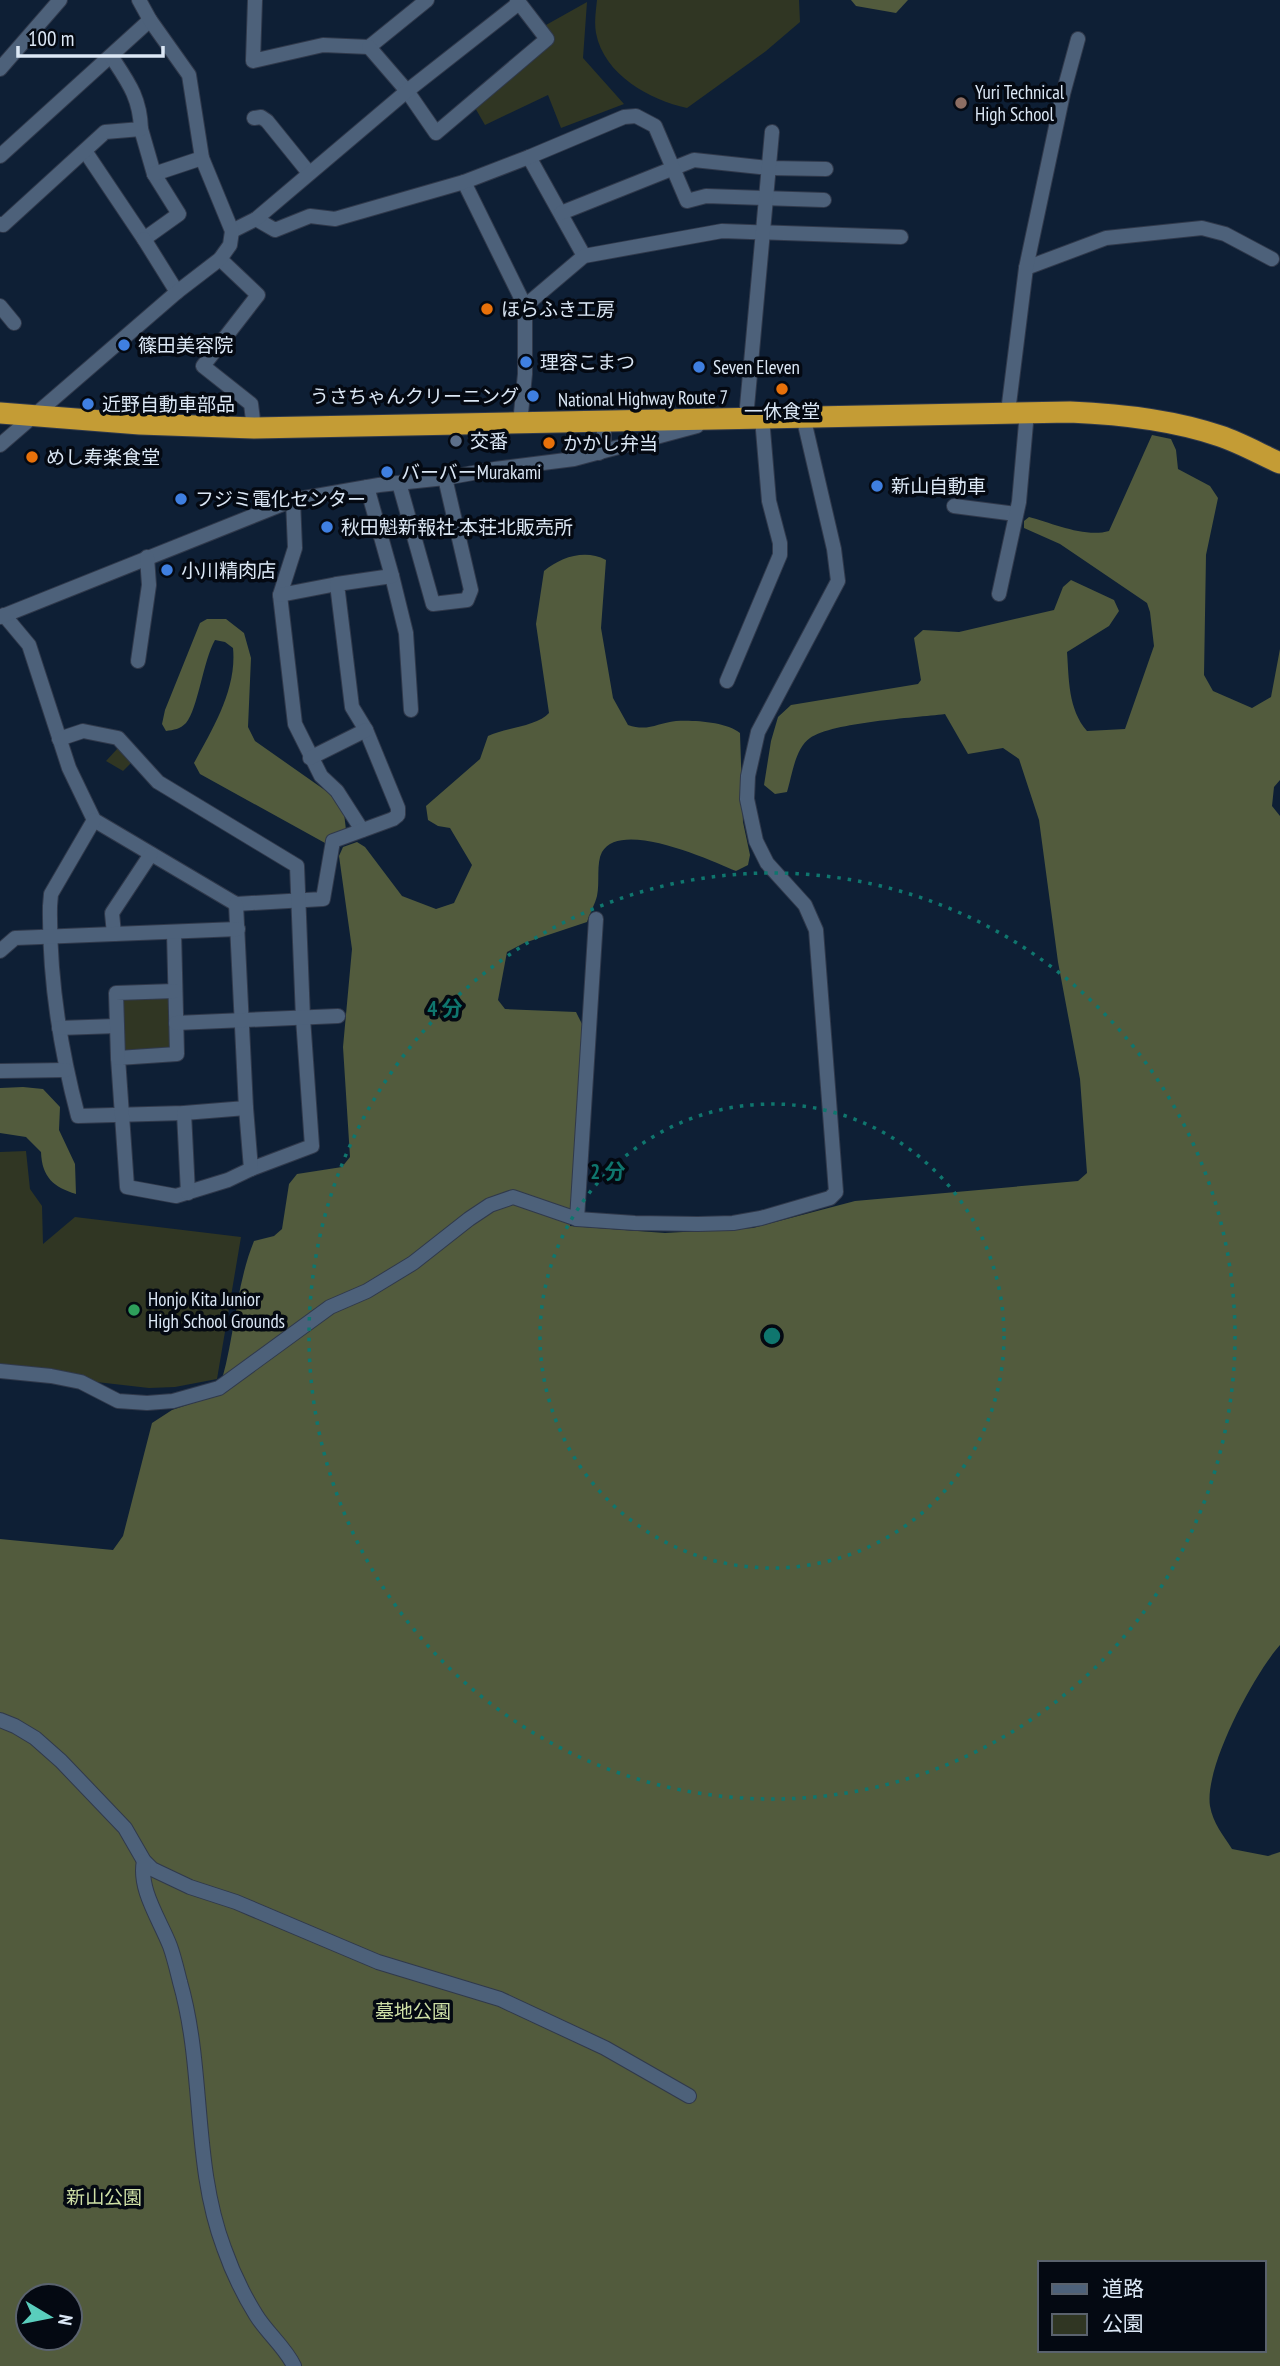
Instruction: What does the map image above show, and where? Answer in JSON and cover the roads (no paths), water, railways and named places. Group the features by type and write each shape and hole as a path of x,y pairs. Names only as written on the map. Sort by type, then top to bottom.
{"highway":[{"name":"National Highway Route 7","path":"0,413 140,424 254,428 1017,412 1110,414 1162,422 1220,436 1280,463"}],"street":[{"path":"0,69 61,0"},
{"path":"0,445 177,292 220,259 230,245 232,231 202,158 189,75 139,0"},
{"path":"256,0 253,61 323,46 369,47 424,1"},
{"path":"232,231 256,219 407,91 518,1 547,39 436,132 407,91 369,47"},
{"path":"0,156 150,19"},
{"path":"999,594 1016,514 1017,412 1026,268 1063,94 1078,39"},
{"path":"111,56 136,94 154,174 179,214 144,239"},
{"path":"256,219 275,230 310,216 335,219 464,182 529,158 624,117 636,116 655,126 687,201 706,197 824,200"},
{"path":"254,118 261,117 267,121 309,173"},
{"path":"0,224 105,132 142,129"},
{"path":"727,681 780,555 780,543 769,501 744,418 772,132"},
{"path":"85,151 177,292"},
{"path":"154,174 202,158"},
{"path":"529,158 584,256"},
{"path":"561,213 694,160 769,168 826,169"},
{"path":"464,182 525,306 525,374 520,423"},
{"path":"1026,268 1106,238 1202,228 1225,234 1272,259"},
{"path":"525,306 584,256 722,231 901,237"},
{"path":"220,259 258,295 203,366 251,404 254,428"},
{"path":"0,306 14,323"},
{"path":"0,1371 81,1382 118,1401 147,1403 182,1398 219,1388 330,1307 367,1291 413,1263 489,1205 513,1197 577,1219 635,1223 733,1223 798,1208 830,1198 836,1192 816,930 805,905 767,863 756,841 747,799 748,776 758,732 838,581 834,549 803,416"},
{"path":"337,584 352,707 366,730 398,808 398,815 393,820 333,841 323,899 236,904 94,820 69,768 29,645 2,616 293,500 599,453 744,418"},
{"path":"599,453 604,442 604,421"},
{"path":"399,483 433,604 448,603 467,600 471,590 445,478"},
{"path":"367,487 406,633 411,710"},
{"path":"293,500 295,548 281,595 295,724 321,776 337,791 362,830"},
{"path":"954,506 1016,514"},
{"path":"138,661 149,585 147,557"},
{"path":"281,595 392,576"},
{"path":"310,758 366,730"},
{"path":"59,739 83,731 118,738 158,782 297,866 303,1018 312,1146 228,1180 176,1196 127,1187 116,993 175,991"},
{"path":"94,820 51,894 51,936 59,1028 78,1116 246,1108"},
{"path":"114,934 112,914 151,854"},
{"path":"236,904 251,1169"},
{"path":"577,1219 596,919"},
{"path":"0,951 15,938 238,929"},
{"path":"118,1058 177,1054 174,932"},
{"path":"176,1023 338,1016"},
{"path":"59,1028 117,1026"},
{"path":"0,1071 66,1070"},
{"path":"184,1113 188,1193"},
{"path":"0,1720 35,1738 61,1761 125,1828 144,1861 152,1869 190,1887 236,1902 378,1962 500,1998 605,2048 689,2096"},
{"path":"144,1861 142,1870 146,1889 171,1948 189,2025 210,2202 239,2283 256,2316 294,2366"}],"place":[{"name":"Yuri Technical High School","path":"961,103"},
{"name":"ほらふき工房","path":"487,309"},
{"name":"篠田美容院","path":"124,345"},
{"name":"理容こまつ","path":"526,362"},
{"name":"Seven Eleven","path":"699,367"},
{"name":"一休食堂","path":"782,389"},
{"name":"うさちゃんクリーニング","path":"533,396"},
{"name":"近野自動車部品","path":"88,404"},
{"name":"交番","path":"456,441"},
{"name":"かかし弁当","path":"549,443"},
{"name":"めし寿楽食堂","path":"32,457"},
{"name":"バーバーMurakami","path":"387,472"},
{"name":"新山自動車","path":"877,486"},
{"name":"フジミ電化センター","path":"181,499"},
{"name":"秋田魁新報社 本荘北販売所","path":"327,527"},
{"name":"小川精肉店","path":"167,570"},
{"name":"Honjo Kita Junior High School Grounds","path":"134,1310"}],"park label":[{"name":"墓地公園","path":"413,2011"},
{"name":"新山公園","path":"104,2197"}]}
